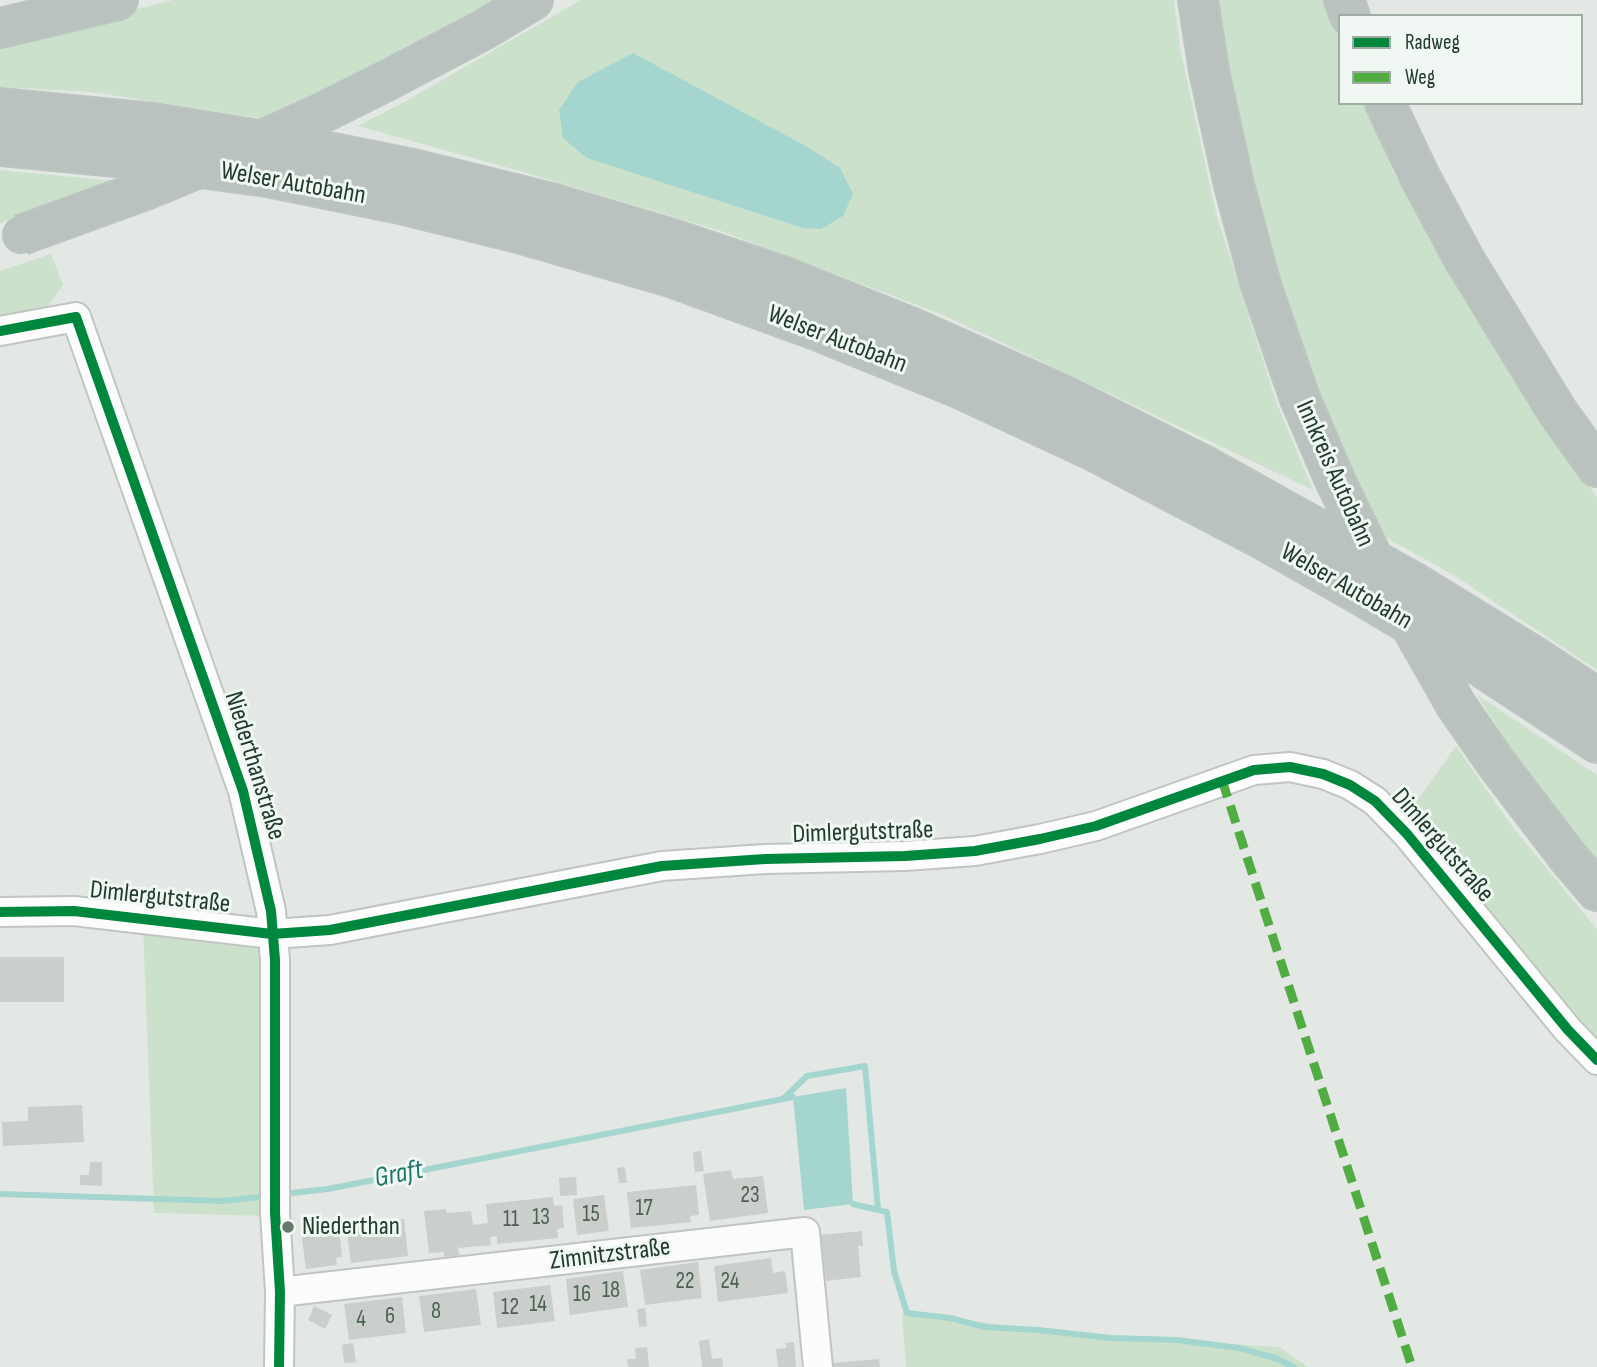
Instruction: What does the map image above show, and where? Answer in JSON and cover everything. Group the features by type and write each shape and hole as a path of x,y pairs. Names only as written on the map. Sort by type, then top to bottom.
{"highway":[{"path":"0,29 118,0"},
{"path":"10,239 133,195 314,117 483,30 533,0"},
{"name":"Innkreis Autobahn","path":"1198,0 1209,71 1234,184 1260,282 1299,396 1334,478 1374,561 1456,705 1496,763 1597,891"},
{"path":"1386,105 1419,175 1464,259 1550,400 1597,467"},
{"name":"Welser Autobahn","path":"0,108 153,123 309,148 408,168 555,204 782,276 910,327 1053,391 1207,467 1413,582 1597,698"},
{"name":"Welser Autobahn","path":"0,146 127,158 267,177 405,205 519,233 671,277 820,331 959,388 1092,450 1264,540 1480,666 1597,743"}],"street":[{"name":"Niederthanstraße","path":"0,331 76,317 243,791 271,911 275,960 275,1213 280,1292 279,1367"},
{"name":"Dimlergutstraße","path":"0,912 74,911 272,933 330,930 662,866 975,851 1096,826 1254,770 1290,767 1323,774 1350,785 1375,801 1407,834 1568,1030 1597,1060"},
{"name":"Zimnitzstraße","path":"280,1292 805,1232 818,1367"}],"green space":[{"path":"173,0 495,0 382,61 265,119 91,92 0,87 0,43"},
{"path":"581,0 1174,0 1180,48 1216,213 1277,404 1313,490 943,315 721,231 358,126"},
{"path":"1214,0 1326,0 1338,31 1338,105 1367,105 1393,172 1523,393 1597,497 1597,670 1455,576 1383,536 1317,390 1249,186"},
{"path":"0,170 116,181 0,223"},
{"path":"51,254 63,285 43,313 0,320 0,271"},
{"path":"1476,694 1597,775 1597,866 1550,809"},
{"path":"1456,746 1514,829 1597,929 1597,1048 1527,973 1408,814"},
{"path":"143,925 266,943 269,1216 154,1213"},
{"path":"902,1313 1108,1337 1279,1347 1308,1367 906,1367"}],"water":[{"path":"633,53 804,145 840,168 853,194 843,216 821,229 803,228 587,158 563,138 559,110 578,82"},
{"path":"846,1088 853,1204 804,1210 793,1097"}],"building":[{"path":"0,957 64,957 64,1002 0,1002"},
{"path":"82,1105 84,1142 3,1146 2,1122 28,1121 28,1107"},
{"path":"701,1151 704,1171 695,1172 693,1152"},
{"path":"90,1162 102,1162 102,1186 80,1185 80,1175 89,1175"},
{"path":"625,1167 627,1183 619,1183 617,1168"},
{"path":"731,1170 733,1179 763,1176 768,1213 710,1221 703,1174"},
{"path":"576,1177 577,1195 560,1196 559,1178"},
{"path":"696,1185 699,1215 690,1216 691,1222 631,1228 627,1192"},
{"path":"604,1195 609,1231 577,1235 573,1199"},
{"path":"553,1197 554,1206 562,1205 564,1228 557,1229 558,1238 497,1244 497,1236 490,1237 491,1245 458,1248 459,1255 444,1257 444,1252 429,1253 424,1211 471,1211 473,1225 488,1223 486,1204"},
{"path":"404,1219 408,1256 351,1263 346,1225"},
{"path":"339,1227 342,1257 336,1258 337,1265 306,1269 301,1231"},
{"path":"862,1231 863,1246 858,1246 861,1277 826,1281 821,1235"},
{"path":"771,1258 773,1273 785,1271 788,1293 718,1302 714,1266"},
{"path":"698,1262 702,1298 645,1305 640,1270"},
{"path":"623,1271 628,1307 570,1315 566,1279"},
{"path":"550,1285 555,1321 497,1328 493,1292"},
{"path":"476,1289 481,1325 424,1332 419,1296"},
{"path":"402,1297 406,1333 349,1340 344,1304"},
{"path":"314,1306 332,1315 325,1329 308,1320"},
{"path":"645,1308 647,1326 639,1327 637,1309"},
{"path":"709,1339 712,1359 722,1358 723,1367 702,1367 699,1341"},
{"path":"794,1342 796,1367 778,1367 776,1349 786,1348 786,1343"},
{"path":"353,1343 356,1362 344,1363 342,1345"},
{"path":"647,1347 649,1367 628,1367 627,1359 636,1359 635,1348"},
{"path":"879,1359 880,1367 832,1367 831,1363"}],"waterway":[{"path":"783,1099 807,1076 865,1066 878,1209"},
{"name":"Graft","path":"282,1194 328,1189 793,1097"},
{"name":"Graft","path":"0,1194 223,1201 268,1196"},
{"path":"853,1204 887,1212 894,1271 907,1313 950,1318 985,1327 1111,1338 1177,1340 1239,1348 1275,1358 1294,1367"}],"marked path":[{"path":"1222,780 1412,1367"}],"cycle path":[{"path":"0,331 76,317 243,791 271,911 275,960 275,1213 280,1292 279,1367"},
{"path":"0,912 74,911 272,934 330,930 662,866 975,851 1096,826 1254,770 1290,767 1323,774 1350,785 1375,801 1407,834 1568,1030 1597,1060"}],"place":[{"name":"Niederthan","path":"288,1227"}]}
